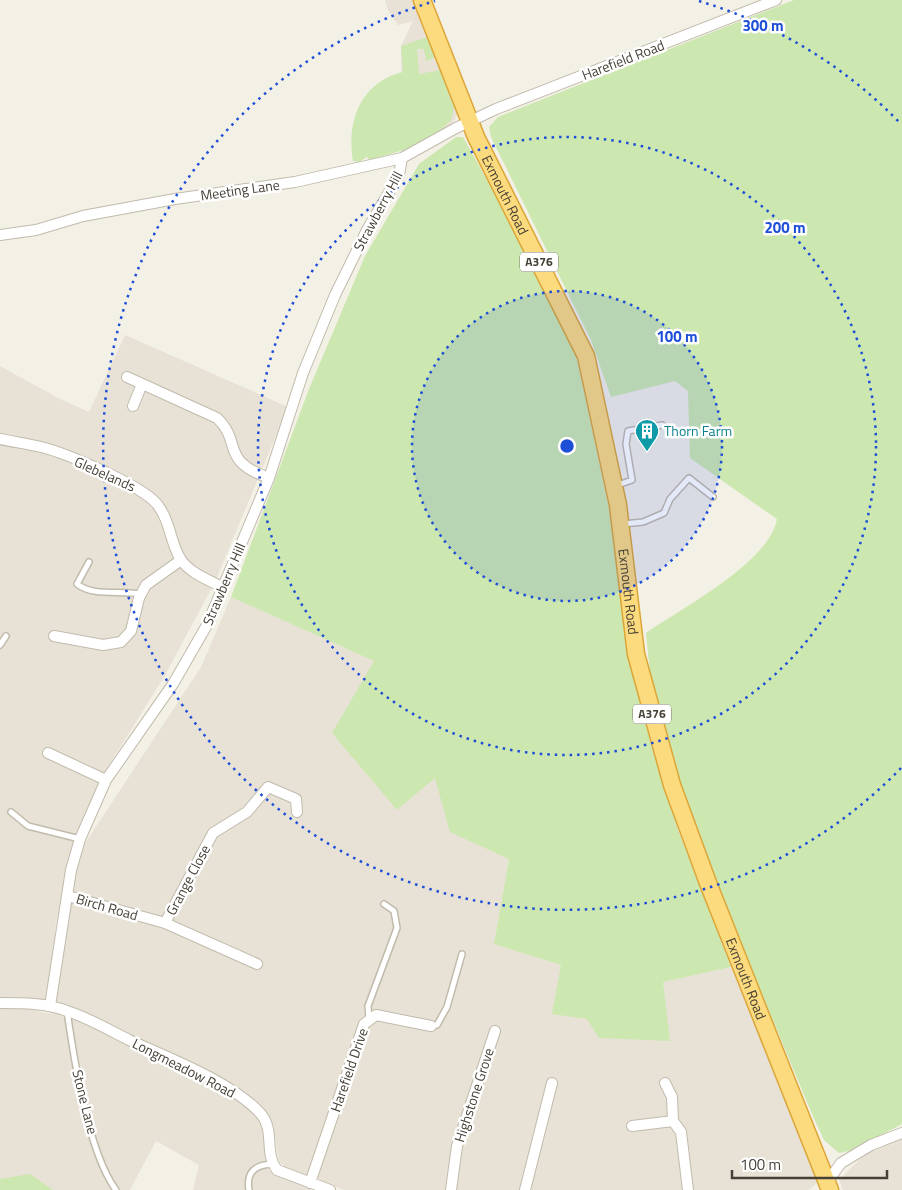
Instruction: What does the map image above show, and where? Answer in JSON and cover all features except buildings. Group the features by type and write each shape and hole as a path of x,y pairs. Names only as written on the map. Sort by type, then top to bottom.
{"highway":[{"name":"Exmouth Road","path":"422,0 470,120 502,191 550,281 586,356 615,486 636,654 672,785 708,883 827,1187"}],"street":[{"name":"Harefield Road","path":"470,120 776,0"},
{"name":"Meeting Lane","path":"0,235 36,230 83,216 175,199 295,182 402,158 470,120"},
{"name":"Strawberry Hill","path":"50,1006 68,896 70,870 80,840 106,780 184,666 207,625 268,478 303,373 335,295 366,230 399,176 402,158"},
{"path":"127,377 216,418 225,429 233,452 240,464 268,478"},
{"path":"133,406 142,384"},
{"name":"Glebelands","path":"0,439 43,448 110,474 142,490 166,516 181,560"},
{"path":"54,636 103,645 121,642 131,631 141,594 146,585 157,575 181,560 194,572 222,587"},
{"path":"48,753 106,780"},
{"name":"Grange Close","path":"165,923 213,833 247,812 268,787 296,799 297,812"},
{"name":"Birch Road","path":"68,896 165,923 257,964"},
{"name":"Longmeadow Road","path":"0,1003 32,1003 67,1010 195,1071 253,1106 268,1124 272,1164"},
{"name":"Harefield Drive","path":"310,1183 364,1024 369,1019 382,1016 431,1026"},
{"name":"Highstone Grove","path":"451,1190 457,1146 496,1031"},
{"path":"525,1190 552,1083"},
{"path":"665,1083 672,1097 674,1121 682,1132 688,1190"},
{"path":"632,1126 674,1121"},
{"path":"827,1187 840,1163 871,1145 902,1133"},
{"path":"272,1164 283,1174 330,1190"}],"lane":[{"path":"615,486 632,480 626,444 628,431 662,425"},
{"path":"621,524 644,522 664,513 670,499 689,478 712,497"},
{"path":"89,562 77,584 85,590 127,591 141,594"},
{"path":"0,645 6,636"},
{"path":"11,812 28,826 80,840"},
{"path":"369,1019 368,1006 397,928 394,910 384,904"},
{"path":"431,1026 437,1025 445,1013 462,954"},
{"name":"Stone Lane","path":"67,1010 76,1074 93,1134 108,1175 116,1190"},
{"path":"249,1190 248,1182 251,1171 260,1165 272,1164"}],"shaded area":[{"path":"385,0 416,0 456,105 457,116 451,125 402,154 401,46 413,21 398,25 388,10"},
{"path":"125,335 288,407 215,582 164,677 104,773 72,850 56,923 48,999 0,999 0,366 58,398 89,412"},
{"path":"231,597 374,661 509,859 494,944 561,965 666,1013 663,982 731,967 820,1180 809,1190 344,1190 321,1181 289,1173 279,1161 273,1123 253,1102 106,1022 55,1001 67,916 80,851 201,667"},
{"path":"0,1007 29,1008 44,1013 62,1014 141,1050 248,1106 260,1118 265,1137 265,1159 269,1171 312,1190 193,1190 199,1165 156,1141 130,1190 0,1190"},
{"path":"902,1140 902,1190 843,1190 839,1180 865,1154"}],"green space":[{"path":"794,0 902,0 902,1124 853,1150 839,1153 824,1140 812,1114 689,819 651,682 646,633 701,598 742,568 771,535 777,519 690,458 688,391 675,381 611,397 591,340 491,137 489,127 498,117"},
{"path":"428,37 435,57 426,61 424,49 417,49 419,74 440,70 454,108 451,120 444,127 423,139 417,146 370,160 367,157 359,162 353,161 352,132 360,105 376,84 403,72 401,46"},
{"path":"456,137 463,137 518,236 576,354 614,532 627,644 652,748 678,830 731,967 663,982 670,1041 599,1038 587,1019 552,1014 561,965 494,944 509,859 450,832 435,778 397,810 332,733 374,661 231,597 309,389 365,256 419,164"},
{"path":"30,1174 53,1190 0,1190 0,1179"}],"place":[{"name":"Thorn Farm","path":"647,452"}]}
